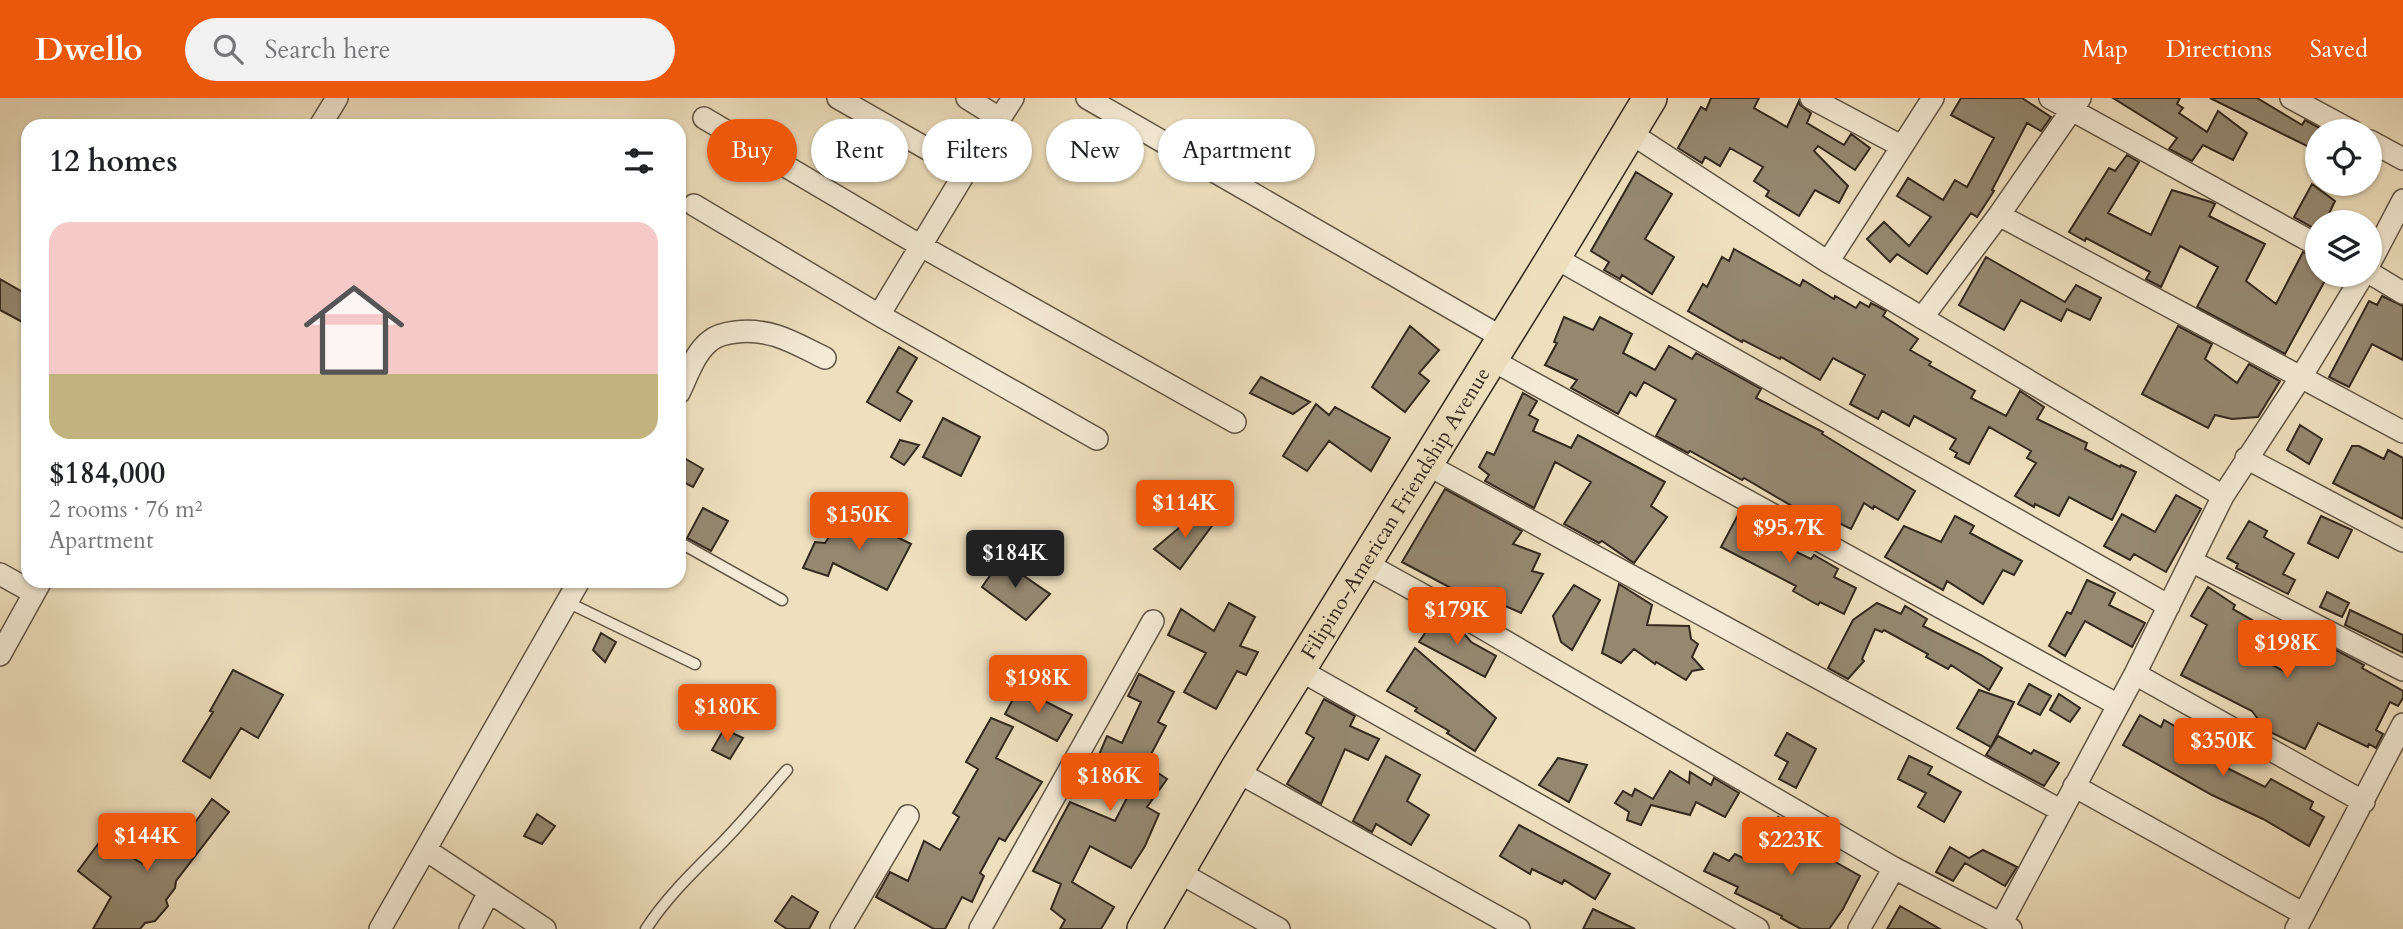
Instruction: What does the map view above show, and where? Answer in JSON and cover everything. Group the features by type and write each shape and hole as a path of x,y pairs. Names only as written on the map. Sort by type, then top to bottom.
{"main road":[{"name":"Filipino-American Friendship Avenue","path":"1144,929 1298,669 1650,98"}],"street":[{"path":"324,119 337,98"},
{"path":"838,98 922,146"},
{"path":"967,98 999,118 1013,98"},
{"path":"1087,98 1497,348 2118,705"},
{"path":"1811,98 1901,146"},
{"path":"1828,262 1933,98"},
{"path":"2050,98 2076,104 2305,237"},
{"path":"2291,98 2330,119"},
{"path":"1922,318 1999,215 2076,104"},
{"path":"704,118 920,247 1235,422"},
{"path":"1629,132 1828,262 2223,496"},
{"path":"2382,148 2403,159"},
{"path":"880,315 959,182"},
{"path":"2382,240 2403,200"},
{"path":"694,205 1097,439"},
{"path":"1999,215 2403,432"},
{"path":"1554,257 2169,606"},
{"path":"2382,280 2403,293"},
{"path":"1365,563 1472,622 1894,868 2006,926 2060,810 2135,674 2223,496 2356,287"},
{"path":"686,379 708,342 732,333 765,332 825,358"},
{"path":"2246,458 2403,541"},
{"path":"1426,464 2060,810"},
{"path":"2191,561 2403,670"},
{"path":"0,574 21,581"},
{"path":"0,655 37,588"},
{"path":"380,929 575,588"},
{"path":"980,929 1153,621"},
{"path":"1298,669 1758,929"},
{"path":"2135,674 2364,802"},
{"path":"2074,786 2300,921 2403,723"},
{"path":"1236,771 1519,929"},
{"path":"841,929 908,816"},
{"path":"426,850 543,928"},
{"path":"1859,929 1894,868"},
{"path":"1177,870 1279,929"},
{"path":"470,929 489,892"}],"lane":[{"path":"686,546 782,600"},
{"path":"567,602 695,664"},
{"path":"646,929 675,890 787,770"}],"building":[{"path":"1711,98 1759,98 1754,108 1787,127 1799,101 1800,105 1811,113 1807,123 1844,145 1851,134 1870,148 1855,170 1818,146 1814,151 1848,186 1839,203 1815,190 1799,216 1766,196 1769,191 1754,181 1763,167 1730,148 1720,166 1705,157 1702,163 1678,148 1701,107 1706,110"},
{"path":"1961,98 2022,98 2051,117 2041,131 2027,123 1992,190 1994,191 1977,217 1971,213 1927,274 1897,254 1890,262 1867,239 1884,222 1909,246 1931,217 1897,196 1908,178 1943,200 1955,180 1967,187 1994,138 1951,115"},
{"path":"2113,98 2180,98 2177,104 2183,108 2179,113 2207,132 2218,111 2247,133 2233,160 2203,145 2192,161 2169,149 2177,138"},
{"path":"2210,98 2257,98 2302,125 2305,120 2305,145"},
{"path":"2127,155 2139,162 2108,213 2151,235 2172,190 2215,204 2209,216 2265,244 2246,281 2276,304 2303,252 2305,253 2305,287 2321,287 2285,354 2197,307 2218,267 2180,246 2161,287 2146,279 2150,272 2086,238 2085,241 2069,232 2109,168 2115,171"},
{"path":"1636,172 1672,194 1645,239 1674,257 1652,294 1622,275 1620,279 1604,270 1609,262 1591,251"},
{"path":"2305,196 2328,196 2335,201 2331,210 2305,210 2305,223 2294,217"},
{"path":"1734,249 1800,286 1803,280 1834,299 1835,296 1856,308 1860,302 1869,307 1871,303 1886,311 1883,316 1918,339 1910,350 1931,362 1929,365 1975,391 1971,398 2006,416 2020,391 2044,407 2037,419 2087,443 2085,449 2136,472 2112,520 2069,497 2059,516 2035,504 2034,507 2015,496 2036,463 2027,458 2031,451 1989,427 1969,464 1955,457 1957,453 1950,449 1956,439 1914,416 1909,426 1882,411 1878,419 1850,404 1865,375 1833,358 1820,380 1781,357 1780,359 1743,340 1742,342 1688,311 1703,284 1707,287 1722,257 1729,261"},
{"path":"1986,257 2065,302 2076,285 2101,298 2090,320 2067,309 2061,321 2021,300 2004,330 1959,305"},
{"path":"0,279 21,291 21,321 0,310"},
{"path":"2382,296 2403,306 2403,360 2372,344 2349,387 2329,377 2369,301 2377,305"},
{"path":"1564,317 1593,330 1600,317 1632,334 1623,353 1655,370 1669,346 1692,359 1696,353 1761,389 1756,398 1823,432 1822,434 1915,491 1898,520 1864,503 1851,529 1825,516 1821,523 1744,478 1742,480 1690,451 1688,453 1656,436 1676,400 1644,382 1636,396 1630,392 1618,414 1571,388 1577,380 1545,365 1557,343 1554,342"},
{"path":"1410,326 1439,350 1419,373 1429,381 1405,412 1372,387"},
{"path":"2178,326 2212,344 2205,359 2237,383 2249,364 2280,381 2258,417 2232,419 2215,415 2208,428 2142,394"},
{"path":"899,347 917,358 897,392 912,401 900,421 867,402"},
{"path":"1261,377 1310,402 1293,414 1250,393"},
{"path":"1523,393 1537,401 1529,415 1538,420 1533,431 1571,448 1578,435 1665,482 1651,506 1667,517 1634,563 1602,541 1599,543 1564,524 1591,482 1555,462 1534,508 1485,481 1489,475 1479,467 1487,452 1494,455"},
{"path":"1316,404 1329,415 1335,407 1390,438 1371,471 1329,441 1307,471 1283,456"},
{"path":"943,418 980,437 961,476 923,457"},
{"path":"2300,425 2322,439 2309,464 2287,450"},
{"path":"900,440 919,445 904,465 891,457"},
{"path":"2352,446 2359,446 2384,459 2388,450 2403,458 2403,519 2333,483"},
{"path":"686,459 703,469 693,487 686,484"},
{"path":"1445,489 1522,531 1513,544 1540,554 1532,571 1543,574 1521,613 1483,596 1479,603 1402,562"},
{"path":"2176,495 2201,509 2166,572 2134,554 2130,560 2104,546 2122,514 2155,532"},
{"path":"703,508 728,521 711,551 687,538"},
{"path":"846,512 878,533 881,529 911,544 887,590 833,563 828,576 803,568 815,542 825,543"},
{"path":"1739,513 1768,528 1764,536 1811,559 1814,555 1838,569 1834,577 1856,588 1844,614 1820,602 1818,605 1793,591 1796,586 1721,547"},
{"path":"1205,514 1214,523 1180,569 1154,549 1186,522"},
{"path":"1955,516 1974,526 1970,533 2022,561 2014,575 2003,570 1983,604 1947,581 1943,590 1885,557 1904,526 1941,542"},
{"path":"2321,516 2352,530 2338,558 2308,543"},
{"path":"2249,521 2267,531 2264,537 2294,554 2283,574 2295,580 2288,594 2236,568 2238,564 2227,558"},
{"path":"1001,560 1050,594 1026,620 982,587"},
{"path":"2087,580 2115,593 2109,605 2145,623 2132,647 2085,621 2065,656 2049,646 2067,612 2071,614"},
{"path":"1619,584 1652,605 1647,625 1689,626 1691,639 1698,644 1692,657 1703,669 1692,671 1686,680 1656,662 1655,664 1634,649 1621,663 1602,653"},
{"path":"1574,585 1600,600 1572,650 1561,642 1553,616"},
{"path":"2208,587 2235,605 2233,609 2266,628 2252,654 2287,673 2298,651 2302,653 2308,641 2330,653 2332,648 2403,691 2403,698 2398,706 2390,702 2376,730 2383,734 2376,748 2369,744 2368,747 2318,723 2305,749 2266,730 2252,711 2181,675 2207,625 2191,616"},
{"path":"2327,592 2349,603 2342,617 2320,607"},
{"path":"1229,603 1255,617 1240,646 1258,652 1246,675 1237,671 1216,709 1184,692 1206,653 1168,635 1181,609 1214,631"},
{"path":"1877,603 1901,614 1905,606 1927,619 1923,626 2002,668 1989,690 1951,665 1948,669 1926,657 1928,654 1884,630 1882,632 1875,629 1862,659 1864,661 1848,679 1828,668 1853,620"},
{"path":"2350,610 2403,635 2403,653 2345,625"},
{"path":"1436,617 1462,631 1471,642 1496,656 1485,677 1419,642 1425,633 1423,630"},
{"path":"601,633 616,642 605,662 593,650"},
{"path":"1415,648 1496,718 1475,751 1447,733 1449,731 1415,711 1417,708 1387,691"},
{"path":"233,670 283,695 258,738 241,728 210,778 183,761 213,712 210,711"},
{"path":"1139,674 1174,692 1158,722 1166,726 1149,758 1157,762 1152,769 1167,779 1147,807 1159,814 1145,846 1131,868 1090,846 1072,882 1114,907 1101,929 1060,929 1065,920 1051,909 1061,884 1033,871 1070,802 1115,821 1130,792 1093,769 1107,736 1122,743 1141,702 1128,696"},
{"path":"2029,684 2051,696 2040,715 2018,704"},
{"path":"1019,688 1072,715 1057,741 1005,714"},
{"path":"1979,690 2014,702 1991,747 1957,728"},
{"path":"2059,694 2080,708 2070,722 2050,710"},
{"path":"1324,699 1355,716 1350,726 1379,739 1368,760 1345,749 1321,804 1287,784 1314,738 1306,733"},
{"path":"2140,715 2161,727 2164,720 2224,755 2219,764 2265,787 2271,779 2313,802 2310,809 2324,817 2309,846 2123,745"},
{"path":"991,718 1013,727 996,758 1042,782 1005,841 999,838 980,873 984,876 972,902 962,897 945,929 934,929 876,897 890,872 908,881 924,841 940,850 959,817 953,813 978,769 966,762"},
{"path":"724,729 743,738 730,759 712,750"},
{"path":"1787,733 1816,749 1796,788 1779,779 1788,762 1775,755"},
{"path":"1998,736 2031,754 2034,750 2059,763 2044,786 1986,755"},
{"path":"1386,756 1420,775 1407,801 1429,815 1411,845 1376,824 1372,832 1353,821"},
{"path":"1909,756 1932,767 1928,774 1961,792 1944,822 1918,807 1926,793 1898,779"},
{"path":"1558,758 1587,765 1569,802 1539,785"},
{"path":"1670,771 1689,783 1690,772 1711,785 1714,778 1739,793 1725,817 1696,802 1690,815 1651,805 1641,825 1627,820 1629,812 1615,803 1623,791 1632,796 1635,789 1653,799"},
{"path":"212,799 229,812 176,881 175,888 166,900 168,906 155,921 145,923 140,929 93,929 111,897 78,871 101,840 143,864 166,827 184,838"},
{"path":"537,814 555,826 542,844 524,836"},
{"path":"1778,817 1836,849 1830,859 1860,876 1829,929 1801,929 1781,918 1782,916 1735,893 1738,887 1704,871 1714,853 1729,861 1735,854 1749,861"},
{"path":"1519,825 1610,874 1595,899 1564,880 1562,884 1532,869 1530,874 1500,856"},
{"path":"1950,847 1969,858 1983,850 2017,867 2005,886 1965,863 1953,881 1936,872"},
{"path":"792,896 818,912 809,929 787,929 775,921"},
{"path":"1900,906 1940,929 1887,929"},
{"path":"1593,909 1635,929 1583,929"}]}
